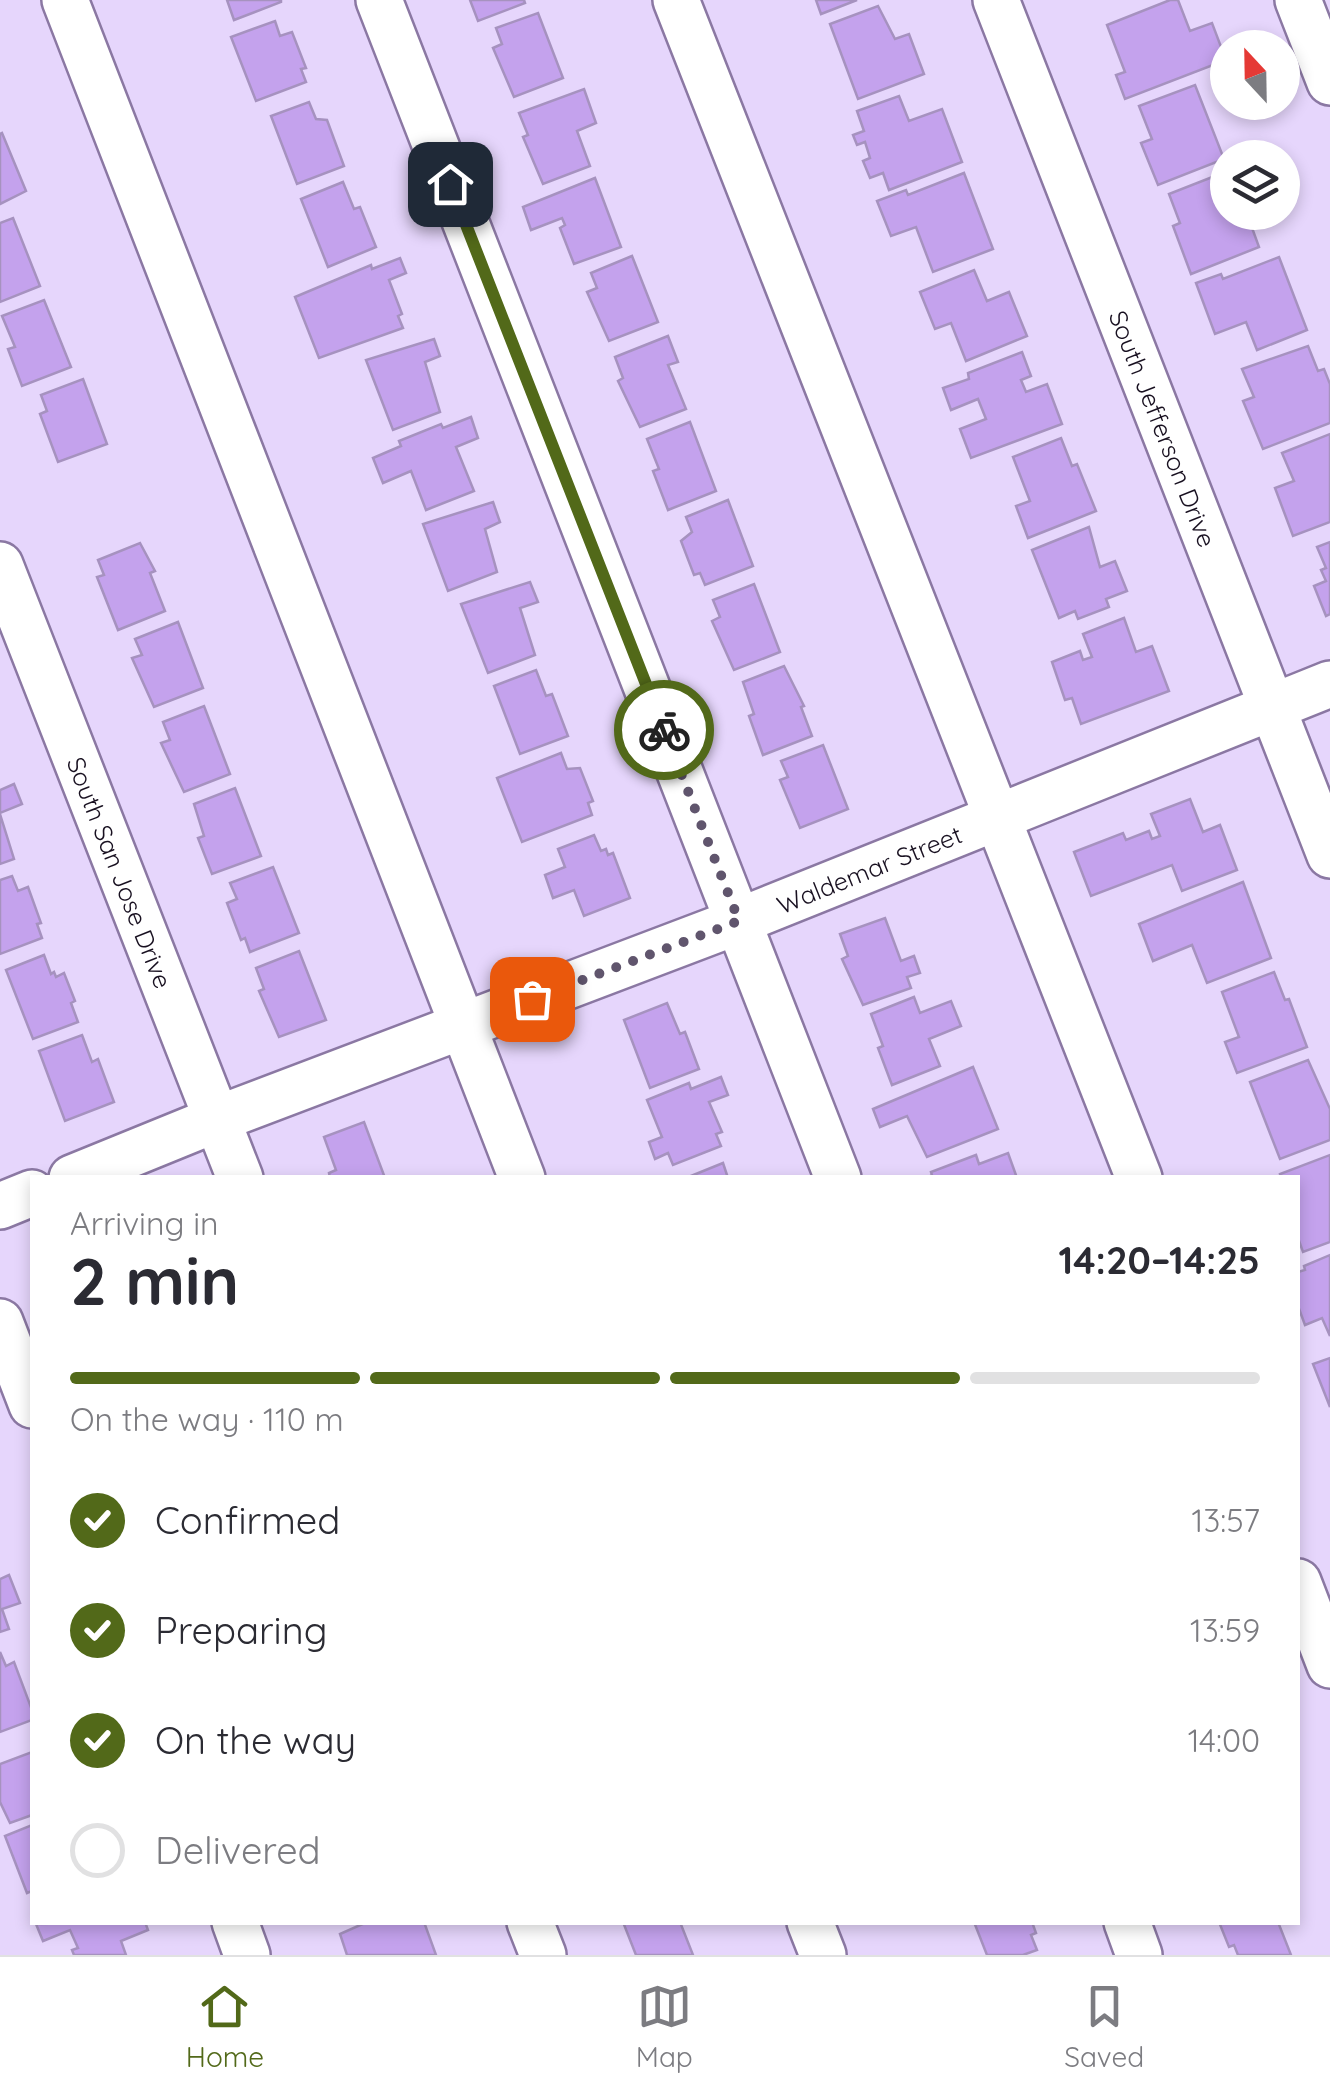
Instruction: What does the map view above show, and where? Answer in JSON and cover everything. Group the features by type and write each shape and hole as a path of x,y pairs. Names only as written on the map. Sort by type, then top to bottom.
{"street":[{"path":"65,0 521,1175"},
{"path":"378,0 837,1175"},
{"path":"676,0 1138,1175"},
{"name":"South Jefferson Drive","path":"996,0 1330,854"},
{"path":"1298,0 1330,82"},
{"name":"South San Jose Drive","path":"0,565 239,1175"},
{"name":"Waldemar Street","path":"79,1175 218,1118 739,921 1330,684"},
{"path":"0,1206 30,1194"},
{"path":"0,1322 30,1401"},
{"path":"1300,1587 1330,1665"},
{"path":"235,1925 247,1955"},
{"path":"531,1925 542,1955"},
{"path":"811,1925 823,1955"},
{"path":"1128,1925 1140,1955"}],"building":[{"path":"227,0 281,0 281,2 234,20"},
{"path":"470,0 524,0 525,3 478,21"},
{"path":"816,0 857,0 821,14"},
{"path":"1178,0 1190,31 1212,23 1210,66 1125,99 1116,75 1125,72 1107,25"},
{"path":"878,6 895,39 909,34 924,74 858,99 830,24"},
{"path":"538,13 563,78 514,97 493,48 502,44 496,28"},
{"path":"275,21 280,36 292,32 306,68 301,69 306,82 256,101 231,37"},
{"path":"1195,85 1217,140 1210,140 1210,165 1158,185 1141,143 1152,139 1139,106"},
{"path":"584,89 596,123 577,131 590,166 543,184 523,137 528,135 519,113"},
{"path":"899,96 909,121 942,109 962,162 889,190 883,173 870,178 863,161 870,158 865,142 857,145 853,135 864,131 857,111"},
{"path":"309,102 316,119 327,120 344,166 297,184 271,116"},
{"path":"0,134 26,191 0,204"},
{"path":"964,173 993,249 933,272 916,227 891,236 877,201 906,190 908,195"},
{"path":"595,178 621,247 574,264 560,228 565,225 562,218 531,230 523,207"},
{"path":"1210,178 1210,230 1253,230 1259,247 1191,274 1173,226 1180,223 1169,194"},
{"path":"343,182 354,209 360,207 376,247 328,267 301,199"},
{"path":"13,218 40,286 0,302 0,223"},
{"path":"632,256 658,322 609,341 587,292 597,288 591,273"},
{"path":"1279,257 1307,330 1257,350 1246,322 1215,334 1196,283 1221,274 1223,279"},
{"path":"400,258 406,273 389,280 403,328 319,358 295,297 371,265 372,269"},
{"path":"974,270 987,301 1009,292 1027,336 966,361 951,323 935,329 920,292"},
{"path":"44,300 71,367 22,386 8,349 15,347 2,316"},
{"path":"668,336 678,362 668,365 686,409 640,427 618,381 623,378 615,357"},
{"path":"434,339 440,356 425,362 440,412 393,430 366,360"},
{"path":"1308,346 1318,371 1324,369 1330,384 1330,423 1263,449 1243,401 1254,397 1242,369"},
{"path":"1022,352 1031,376 1021,380 1026,392 1047,384 1062,424 971,458 960,429 986,419 978,399 951,410 943,388 969,379 968,373"},
{"path":"83,379 107,444 58,462 40,414 47,411 41,395"},
{"path":"471,417 478,438 456,447 474,491 426,510 411,471 383,483 373,458 401,446 399,441"},
{"path":"690,422 716,491 668,510 653,471 659,469 647,439"},
{"path":"1330,434 1330,522 1293,536 1275,488 1294,481 1282,453"},
{"path":"1061,438 1072,466 1077,464 1096,511 1028,538 1016,506 1030,501 1013,457"},
{"path":"728,500 753,566 705,585 700,573 694,575 681,541 692,532 686,517"},
{"path":"493,502 500,522 485,529 497,572 448,591 423,524"},
{"path":"1089,527 1100,567 1115,561 1127,591 1106,599 1109,607 1078,619 1075,611 1059,618 1032,550"},
{"path":"1330,542 1330,614 1326,616 1314,586 1326,581 1321,570 1326,568 1317,547"},
{"path":"140,543 155,571 150,573 165,611 118,630 97,577 104,575 98,560"},
{"path":"530,582 538,602 520,608 535,655 488,673 461,604"},
{"path":"754,584 780,652 734,670 712,621 720,617 713,600"},
{"path":"1124,618 1136,652 1152,646 1169,691 1081,724 1072,698 1065,700 1052,662 1080,651 1083,660 1092,657 1083,634"},
{"path":"178,622 203,688 154,707 132,658 142,655 135,639"},
{"path":"784,666 804,706 801,707 812,736 763,755 749,716 754,714 743,682"},
{"path":"536,670 546,696 552,694 568,736 520,754 494,686"},
{"path":"204,706 230,774 184,792 161,743 170,740 163,722"},
{"path":"823,745 848,809 800,828 780,780 788,777 781,761"},
{"path":"561,753 567,769 580,768 593,801 588,803 592,815 522,842 497,778"},
{"path":"14,784 22,804 0,813 0,790"},
{"path":"235,788 261,856 212,874 198,838 204,836 194,804"},
{"path":"1190,799 1203,832 1220,825 1237,870 1182,891 1172,865 1091,896 1074,852 1123,833 1126,840 1149,831 1152,839 1160,836 1151,814"},
{"path":"0,814 14,859 0,864"},
{"path":"594,835 601,851 613,853 630,898 584,916 574,890 553,898 545,875 565,867 558,849"},
{"path":"273,867 299,933 250,952 245,938 241,940 227,903 237,899 230,883"},
{"path":"12,876 18,891 28,887 41,923 37,924 42,938 0,954 0,880"},
{"path":"1243,882 1271,958 1207,983 1192,945 1153,961 1139,924"},
{"path":"885,918 901,961 914,956 920,973 907,977 911,988 863,1005 842,959 848,956 840,934"},
{"path":"299,951 326,1020 279,1037 259,991 264,989 256,968"},
{"path":"44,955 51,974 54,972 56,977 64,973 78,1022 33,1039 6,970"},
{"path":"1274,972 1307,1047 1237,1073 1225,1042 1239,1037 1222,992"},
{"path":"914,997 920,1013 951,1001 961,1026 929,1039 940,1066 892,1085 871,1014"},
{"path":"667,1003 680,1034 685,1032 699,1069 650,1088 624,1020"},
{"path":"82,1035 92,1062 98,1059 114,1102 65,1121 39,1051"},
{"path":"1308,1060 1330,1109 1330,1140 1280,1159 1250,1082"},
{"path":"973,1067 998,1129 927,1157 907,1116 880,1127 873,1109"},
{"path":"721,1077 728,1095 709,1102 722,1132 716,1134 721,1146 673,1165 668,1153 655,1159 649,1142 662,1137 647,1100 689,1083 691,1089"},
{"path":"364,1122 384,1175 329,1175 336,1170 324,1137"},
{"path":"1008,1153 1016,1175 931,1172 976,1155 979,1164"},
{"path":"1330,1155 1330,1242 1303,1252 1300,1175 1280,1174"},
{"path":"723,1163 727,1175 693,1175"},
{"path":"1330,1255 1330,1336 1322,1318 1305,1325 1300,1311 1300,1271 1305,1270 1304,1266"},
{"path":"1330,1358 1330,1407 1313,1364"},
{"path":"9,1575 20,1603 2,1609 9,1629 0,1632 0,1579"},
{"path":"0,1652 6,1666 14,1662 30,1705 30,1721 0,1732"},
{"path":"30,1753 30,1816 10,1823 0,1802 0,1764"},
{"path":"30,1826 30,1892 27,1893 5,1836"},
{"path":"36,1925 146,1925 148,1930 121,1941 126,1955 74,1955 72,1950 78,1948 70,1930 43,1941"},
{"path":"360,1925 425,1925 436,1955 347,1955 340,1934"},
{"path":"624,1925 681,1925 693,1955 636,1955"},
{"path":"975,1925 1033,1925 1036,1933 1031,1935 1037,1950 1023,1955 987,1955"},
{"path":"1220,1925 1279,1925 1291,1955 1238,1955 1234,1945 1229,1947"}],"way so far":[{"path":"532,999 739,921 664,730"}],"route":[{"path":"450,184 664,730"}]}
